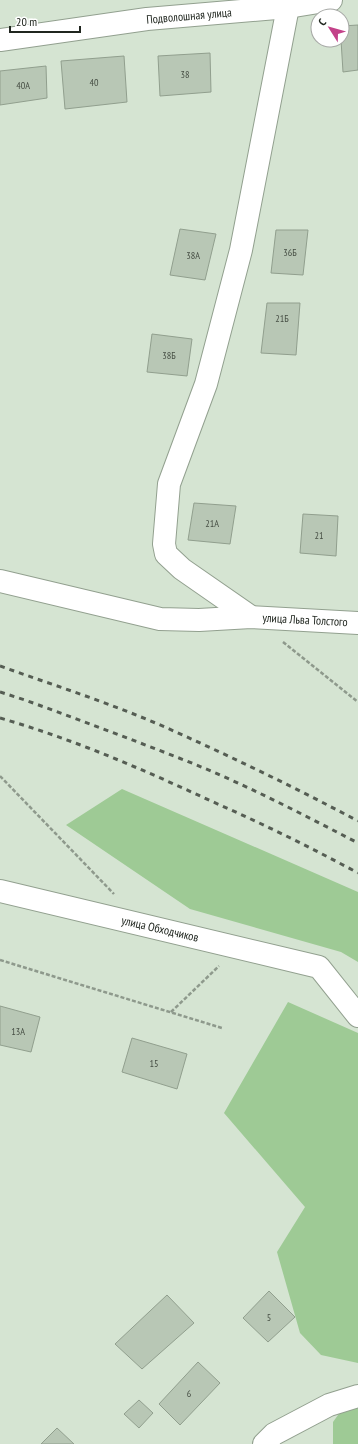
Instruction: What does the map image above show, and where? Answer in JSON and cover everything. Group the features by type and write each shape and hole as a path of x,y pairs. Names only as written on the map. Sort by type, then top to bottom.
{"street":[{"name":"Подволошная улица","path":"0,40 147,19 288,7 331,0"},
{"path":"251,617 182,569 166,554 164,544 169,484 206,384 241,250 288,7"},
{"name":"улица Льва Толстого","path":"0,581 160,619 199,620 251,617 358,622"},
{"name":"улица Обходчиков","path":"0,891 319,966 358,1016"},
{"path":"264,1444 274,1434 328,1404 358,1396"}],"path":[{"path":"281,640 358,702"},
{"path":"0,776 116,896"},
{"path":"171,1012 238,947"},
{"path":"0,960 222,1028"}],"green space":[{"path":"122,789 358,892 358,962 341,952 190,909 66,825"},
{"path":"288,1002 358,1033 358,1363 321,1355 300,1333 277,1252 305,1207 224,1113"},
{"path":"358,1387 358,1444 333,1444 333,1422"}],"building":[{"path":"358,25 358,70 343,72 342,48 350,48 350,26"},
{"path":"210,53 211,92 160,96 158,56"},
{"path":"124,56 127,102 65,109 61,61"},
{"path":"46,66 47,98 0,105 0,71"},
{"path":"180,229 216,234 205,280 170,275"},
{"path":"276,230 308,230 303,275 271,273"},
{"path":"267,303 300,303 296,355 261,353"},
{"path":"152,334 192,339 187,376 147,372"},
{"path":"194,503 236,506 230,544 188,540"},
{"path":"303,514 338,516 336,556 300,553"},
{"path":"0,1006 40,1017 31,1052 0,1045"},
{"path":"132,1038 187,1054 177,1089 122,1072"},
{"path":"269,1291 295,1317 268,1342 243,1318"},
{"path":"167,1295 194,1323 142,1369 115,1344"},
{"path":"198,1362 220,1383 180,1425 159,1404"},
{"path":"139,1400 153,1413 139,1428 124,1414"},
{"path":"57,1428 74,1444 41,1444"}],"railway":[{"path":"0,666 147,719 264,773 358,821"},
{"path":"0,692 83,721 202,767 270,798 358,843"},
{"path":"0,718 54,735 133,766 267,827 358,873"}]}
